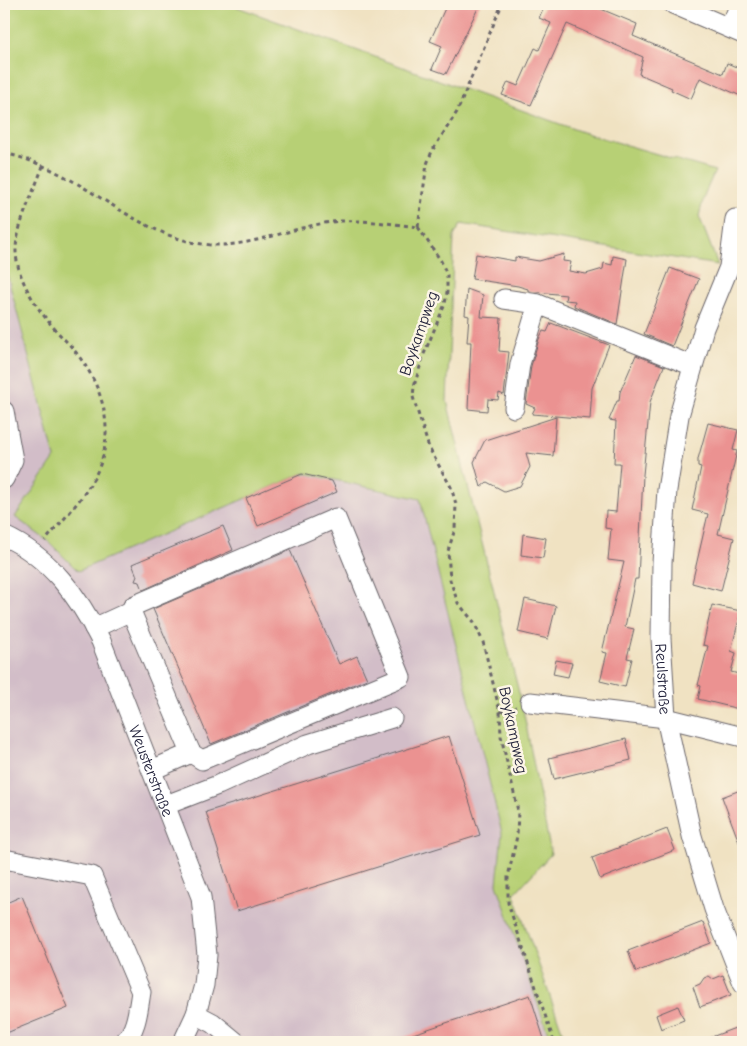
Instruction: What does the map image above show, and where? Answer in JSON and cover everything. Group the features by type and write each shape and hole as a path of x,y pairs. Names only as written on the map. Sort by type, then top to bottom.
{"street":[{"path":"673,4 737,31 740,4"},
{"name":"Reulstraße","path":"735,219 729,267 704,328 679,416 667,490 662,562 661,638 666,718 692,836 714,909 743,983"},
{"path":"504,299 538,304 693,366"},
{"path":"514,408 520,364 538,304"},
{"path":"4,410 13,460 4,479"},
{"path":"94,628 131,611 133,606 336,518 401,677 202,760 191,753 131,611"},
{"name":"Weusterstraße","path":"4,536 34,554 71,590 85,609 152,770 201,897 208,955 204,985 196,1014 183,1042"},
{"path":"530,702 666,718 743,736"},
{"path":"166,805 218,785 308,744 392,718"},
{"path":"152,770 191,753"},
{"path":"4,859 92,876 140,992 138,1012 130,1037 124,1042"},
{"path":"196,1014 213,1023 236,1042"}],"path":[{"path":"4,153 43,166 133,217 159,230 196,243 217,246 237,245 342,221 418,227 427,164 432,151 457,112 502,4"},
{"path":"34,554 84,494 94,477 105,445 106,426 104,407 98,387 87,366 38,308 20,271 16,253 17,239 43,166"},
{"name":"Boykampweg","path":"418,227 441,261 447,276 447,292 445,304 424,354 414,386 413,397 424,434 451,487 456,504 456,524 448,551 450,580 454,594 480,632 483,642 500,712 501,736 518,811 518,836 508,877 508,903 554,1042"}],"shaded area":[{"path":"4,262 55,458 15,517 49,542 78,571 304,473 420,499 502,833 497,884 550,1042 4,1042"}],"green space":[{"path":"4,4 229,4 582,132 715,171 705,193 699,216 718,265 461,224 454,236 447,401 523,709 551,854 514,894 566,1042 551,1042 497,884 502,833 420,499 304,473 78,571 49,542 15,517 55,458 4,262"}],"building":[{"path":"447,4 480,4 446,74 432,69 442,46 430,41"},
{"path":"545,4 589,4 637,24 633,36 723,74 727,63 743,70 743,97 700,78 691,99 671,90 672,88 639,74 643,57 567,24 531,105 502,95 508,82 518,86 535,48 539,50 551,23 539,18"},
{"path":"476,254 515,261 515,257 539,261 564,254 563,261 571,262 569,271 586,274 603,269 604,263 612,265 613,256 627,259 617,324 574,306 575,301 565,300 566,295 528,291 528,289 518,286 472,279"},
{"path":"670,268 699,279 672,346 644,334"},
{"path":"467,289 483,295 481,317 501,318 499,351 509,352 504,395 499,393 498,400 488,399 487,411 468,409 471,342 467,342 469,316 465,315"},
{"path":"551,323 609,345 592,388 590,419 532,414 535,408 526,404 531,366 539,339 543,331 547,332"},
{"path":"636,355 664,366 650,402 643,475 638,579 635,579 625,627 634,629 627,658 632,659 625,687 600,681 607,653 602,652 624,562 608,560 611,529 605,528 606,511 616,512 620,463 614,463 616,421 609,420 617,401 619,401 620,392"},
{"path":"556,417 553,456 526,453 530,467 520,486 504,491 487,482 481,487 474,462 485,440"},
{"path":"708,423 738,430 733,450 737,451 718,534 734,538 721,591 692,583 708,514 692,510 701,467 698,466 698,459"},
{"path":"302,474 332,481 337,492 258,526 246,498"},
{"path":"223,526 233,550 143,590 140,582 135,581 137,576 132,564"},
{"path":"523,534 546,538 543,558 521,555"},
{"path":"290,550 339,664 357,656 367,679 211,744 153,609"},
{"path":"525,599 556,606 548,639 518,632"},
{"path":"712,605 741,611 731,651 736,653 731,672 743,675 743,710 698,699 701,686 698,685 708,646 703,645"},
{"path":"556,660 572,663 568,677 553,674"},
{"path":"449,736 480,835 237,911 206,812"},
{"path":"626,739 631,760 554,779 549,758"},
{"path":"743,789 743,850 742,850 722,797"},
{"path":"667,829 675,850 600,879 592,858"},
{"path":"22,896 68,1008 4,1034 4,904"},
{"path":"703,922 711,943 636,972 628,951"},
{"path":"723,975 731,995 700,1007 693,987 709,976 713,979"},
{"path":"530,995 545,1042 396,1042 395,1040"},
{"path":"678,1006 684,1020 661,1029 656,1015"},
{"path":"743,1025 743,1042 701,1042 701,1041"}]}
